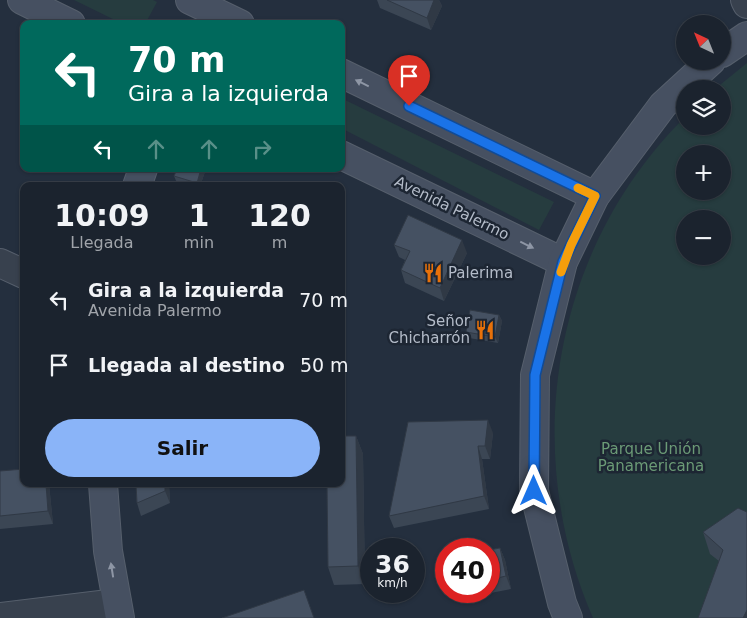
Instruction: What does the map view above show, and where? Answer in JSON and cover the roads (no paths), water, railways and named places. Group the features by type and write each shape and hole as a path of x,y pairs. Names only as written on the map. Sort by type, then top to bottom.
{"street":[{"path":"22,0 63,20"},
{"path":"745,0 747,4"},
{"path":"205,8 231,20"},
{"path":"731,47 747,36"},
{"path":"568,618 562,603 534,491 535,375 563,262 595,196 663,105 701,70"},
{"path":"345,75 595,196"},
{"name":"Avenida Palermo","path":"345,156 563,262"},
{"path":"0,263 20,272"},
{"path":"0,617 119,610 108,550 103,487"}],"place":[{"name":"Palerima","path":"433,273"},
{"name":"Señor Chicharrón","path":"485,330"}],"park label":[{"name":"Parque Unión Panamericana","path":"651,458"}]}
